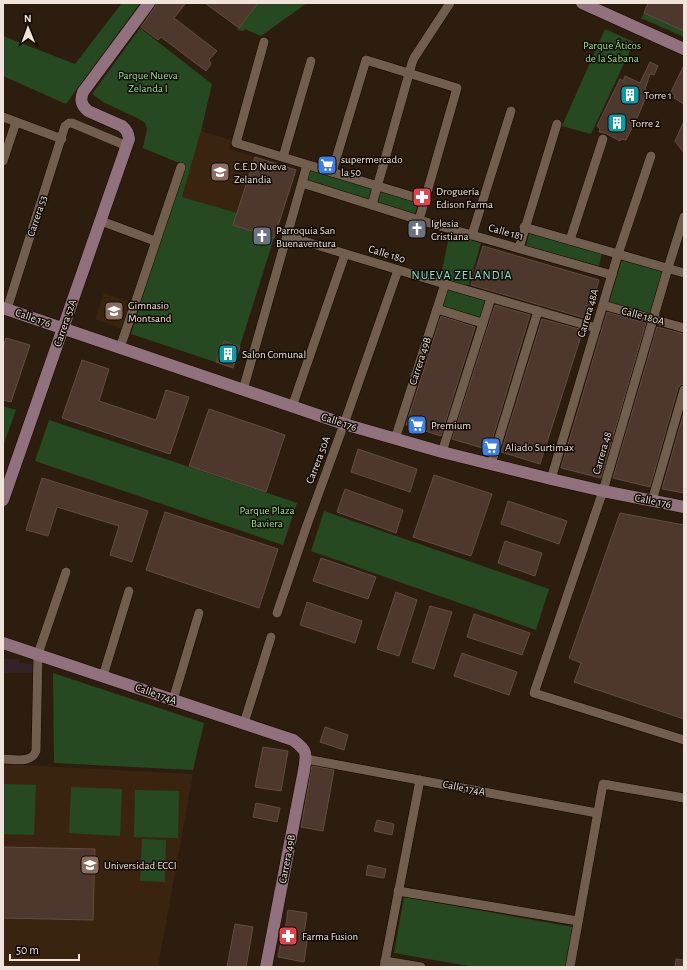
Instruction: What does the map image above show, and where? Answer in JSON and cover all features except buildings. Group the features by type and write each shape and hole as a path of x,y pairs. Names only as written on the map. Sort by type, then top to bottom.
{"street":[{"path":"127,146 128,134 126,129 88,111 81,102 83,92 149,3"},
{"path":"372,205 414,58 450,3"},
{"path":"582,3 684,49"},
{"path":"264,42 236,143 424,200"},
{"path":"332,172 366,60 457,88 419,220"},
{"path":"283,157 311,61"},
{"path":"472,235 511,111"},
{"path":"3,117 62,139"},
{"path":"3,161 16,122"},
{"name":"Carrera 53","path":"5,309 65,126 68,123 72,123 127,146"},
{"path":"519,248 524,227 556,124"},
{"path":"570,240 603,139"},
{"name":"Carrera 52A","path":"3,500 127,146"},
{"name":"Carrera 48A","path":"551,479 618,254 651,156"},
{"path":"243,390 307,165"},
{"path":"120,348 181,167"},
{"name":"Calle 181","path":"302,184 419,220 612,275"},
{"name":"Carrera 48","path":"684,217 603,491 534,693 684,740"},
{"path":"101,220 156,241"},
{"name":"Calle 181","path":"524,227 684,273"},
{"name":"Calle 180","path":"287,236 538,312 596,328"},
{"path":"292,406 345,254"},
{"name":"Carrera 50A","path":"277,613 306,525 344,424 398,270"},
{"name":"Carrera 49B","path":"395,439 445,284"},
{"path":"442,452 491,298"},
{"name":"Calle 180A","path":"603,305 654,318 684,328"},
{"name":"Calle 176","path":"5,309 344,424 395,439 551,479 684,507"},
{"path":"437,309 482,323"},
{"path":"491,464 538,312"},
{"path":"652,501 684,390"},
{"path":"3,759 24,760 32,758 36,751 38,654 66,572"},
{"path":"103,676 129,591"},
{"path":"173,700 199,613"},
{"path":"244,723 270,637"},
{"name":"Calle 174A","path":"3,642 293,740 305,755 420,780 598,813"},
{"name":"Carrera 49B","path":"266,967 305,755"},
{"path":"420,780 384,964 421,967"},
{"path":"570,967 603,784 684,798"},
{"path":"398,891 578,921"}],"shaded area":[{"name":"C.E.D Nueva Zelandia","path":"201,131 231,140 229,149 255,157 237,213 182,197"},
{"name":"Gimnasio Montsand","path":"104,293 132,303 123,329 95,319"},
{"path":"3,659 19,659 19,663 33,664 35,666 34,673 3,673"},
{"name":"Universidad ECCI","path":"3,764 193,774 158,967 3,967"}],"green space":[{"path":"122,3 140,3 66,104 3,76 3,36 75,64"},
{"path":"258,3 307,3 261,36 245,29 244,31 237,30"},
{"path":"644,13 684,31 684,37 641,18"},
{"name":"Parque Nueva Zelanda I","path":"140,28 212,84 201,131 182,197 237,213 233,225 274,238 233,368 131,334 184,165 143,148 147,129 145,123 103,102 92,94"},
{"name":"Parque Áticos de la Sabana","path":"605,29 634,42 591,134 562,126"},
{"path":"309,168 373,187 369,201 305,181"},
{"path":"381,191 418,202 415,214 378,203"},
{"path":"529,233 602,253 599,266 526,246"},
{"path":"451,234 481,243 468,288 440,280 449,237"},
{"path":"622,260 664,271 652,314 609,302"},
{"path":"446,287 486,298 480,319 439,307"},
{"path":"3,406 16,410 3,446"},
{"name":"Parque Plaza Baviera","path":"49,420 297,503 283,545 35,461"},
{"name":"Parque Plaza Baviera","path":"324,511 549,589 536,630 311,551"},
{"path":"53,673 204,723 193,770 54,763"},
{"path":"3,784 36,785 34,835 3,834"},
{"path":"71,787 122,789 120,836 69,833"},
{"path":"135,790 179,791 178,838 134,837"},
{"path":"142,839 166,840 165,882 140,881"},
{"path":"404,897 573,927 566,967 474,967 394,953"}],"place":[{"name":"Torre 1","path":"630,95"},
{"name":"Torre 2","path":"617,123"},
{"name":"supermercado la 50","path":"327,165"},
{"name":"C.E.D Nueva Zelandia","path":"220,172"},
{"name":"Droguería Edison Farma","path":"422,197"},
{"name":"Iglesia Cristiana","path":"417,229"},
{"name":"Parroquia San Buenaventura","path":"262,236"},
{"name":"Gimnasio Montsand","path":"114,311"},
{"name":"Salon Comunal","path":"228,354"},
{"name":"Premium","path":"417,425"},
{"name":"Aliado Surtimax","path":"491,447"},
{"name":"Universidad ECCI","path":"90,865"},
{"name":"Farma Fusion","path":"288,936"}],"district":[{"name":"NUEVA ZELANDIA","path":"462,275"}]}
